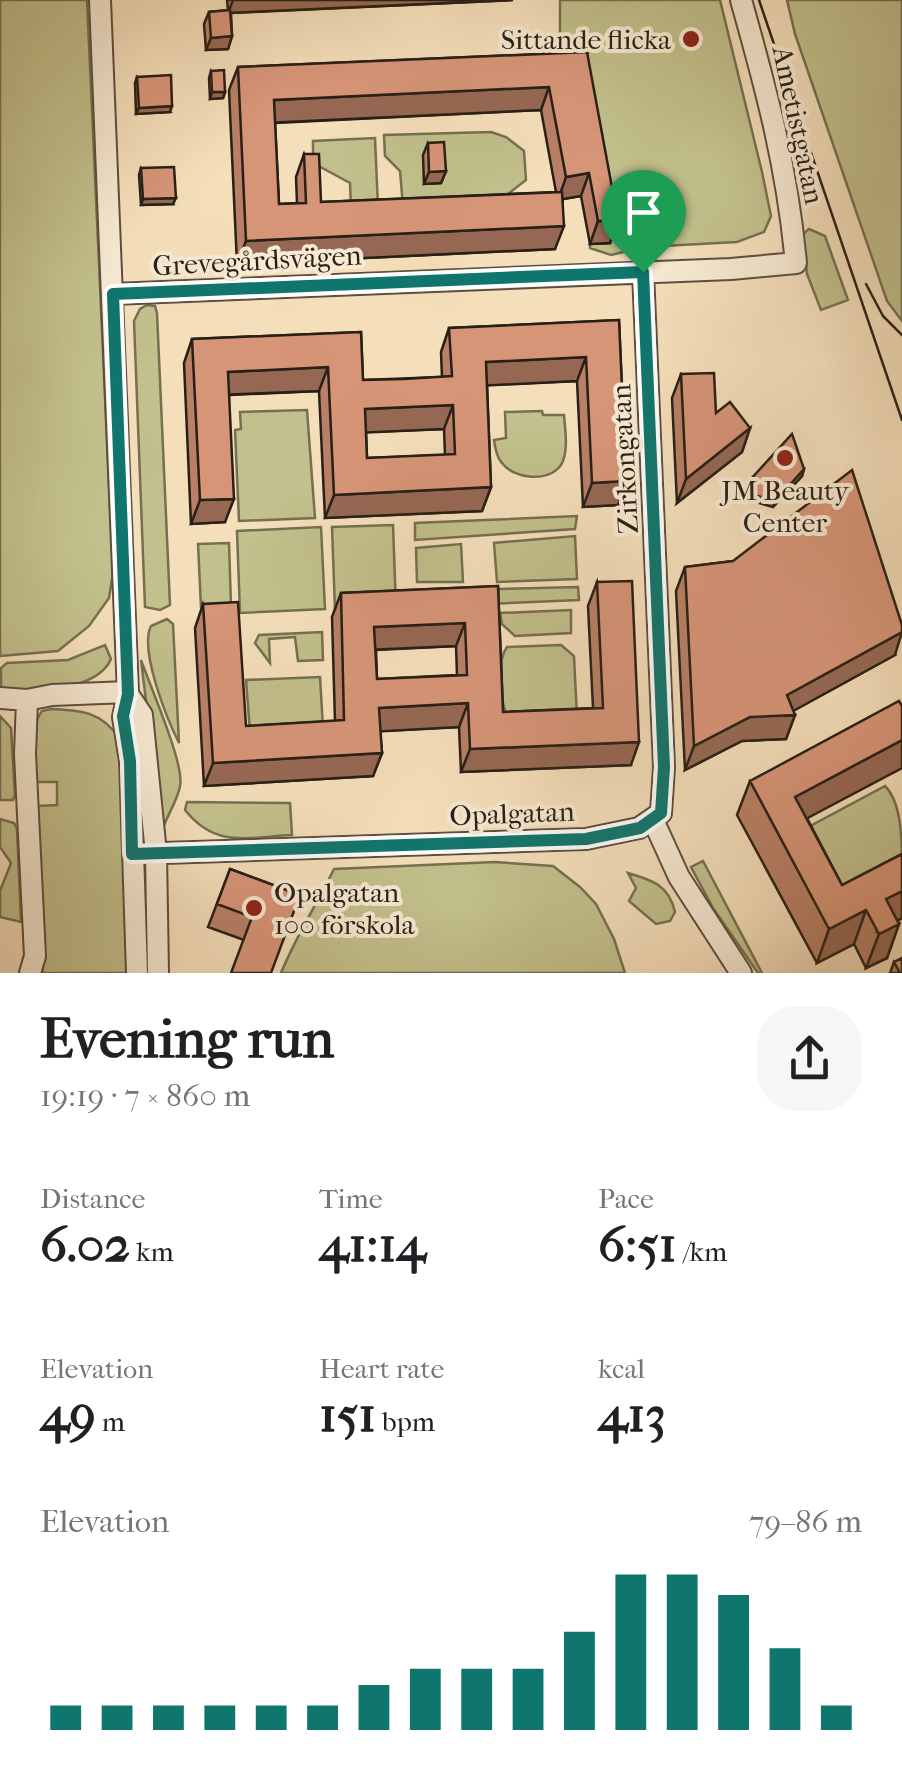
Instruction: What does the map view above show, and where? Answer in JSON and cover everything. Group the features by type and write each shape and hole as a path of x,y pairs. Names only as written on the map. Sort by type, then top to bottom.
{"street":[{"name":"Grevegårdsvägen","path":"100,0 128,693 123,716 130,761 137,973"},
{"name":"Ametistgatan","path":"643,272 796,263 773,112 740,0"},
{"name":"Grevegårdsvägen","path":"113,294 643,272"},
{"name":"Zirkongatan","path":"643,272 664,798 661,813 654,820"},
{"name":"Grevegårdsvägen","path":"128,693 142,715 156,853 158,973"},
{"path":"0,698 27,700 52,695 128,693"},
{"path":"27,700 35,956 30,973"},
{"path":"654,820 679,878 741,973"},
{"name":"Opalgatan","path":"132,854 586,839 616,835 654,820"}],"shaded area":[{"path":"0,0 87,0 113,573 109,598 89,626 58,651 0,656"},
{"path":"560,0 720,0 771,216 764,232 737,242 644,247 611,255 590,248 590,244 608,243 560,65"},
{"path":"787,0 902,0 902,321 887,301 795,34"},
{"path":"491,132 506,137 524,151 526,180 499,201 403,206 400,171 385,156 384,135"},
{"path":"375,138 378,207 351,208 350,183 313,163 313,141"},
{"path":"809,229 825,236 848,300 821,310 807,274 803,234"},
{"path":"147,305 155,306 157,313 170,605 160,610 145,607 134,321"},
{"path":"307,410 315,518 239,521 235,430 241,429 240,412"},
{"path":"542,411 543,415 564,415 566,440 561,465 548,475 514,473 500,461 494,440 506,438 505,412"},
{"path":"577,516 575,529 415,540 415,523"},
{"path":"393,525 396,607 335,610 332,527"},
{"path":"321,527 325,609 240,613 237,531"},
{"path":"575,536 577,579 497,582 494,543"},
{"path":"229,543 231,606 201,607 198,544"},
{"path":"461,544 463,582 417,582 416,548"},
{"path":"578,587 579,600 418,607 418,591"},
{"path":"571,610 571,633 515,636 502,624 500,613"},
{"path":"167,619 173,624 179,743 156,684 149,651 151,626"},
{"path":"322,632 323,660 298,661 295,637 269,639 270,663 255,643 259,635"},
{"path":"105,645 111,659 104,669 78,684 29,691 1,688 1,668 7,663 68,660"},
{"path":"561,645 574,656 577,717 511,723 500,685 507,647"},
{"path":"141,660 180,776 178,795 165,823 160,815"},
{"path":"320,677 323,728 250,732 246,680"},
{"path":"42,711 90,714 119,738 132,973 43,973 37,806 57,805 57,782 35,782 33,745 38,718"},
{"path":"0,716 11,728 13,800 0,800"},
{"path":"885,786 898,812 902,867 840,900 801,831"},
{"path":"187,802 290,803 292,835 221,836 185,810"},
{"path":"0,819 14,823 17,829 21,922 0,917 0,891 11,863 0,847"},
{"path":"703,861 762,973 758,973 713,908 691,867"},
{"path":"495,862 553,866 580,887 596,904 614,939 625,973 281,973 334,869"},
{"path":"628,873 652,881 664,890 675,912 670,921 656,924 629,901 636,888"}],"building":[{"path":"230,10 232,36 211,38 209,12"},
{"path":"587,52 618,220 598,221 589,173 566,177 549,87 274,100 279,204 306,203 304,154 319,154 321,202 562,192 564,226 246,241 238,67"},
{"path":"224,70 225,92 212,92 211,71"},
{"path":"171,75 172,106 139,108 137,77"},
{"path":"444,142 446,171 429,172 428,143"},
{"path":"174,167 176,198 143,199 141,168"},
{"path":"619,320 626,481 592,483 586,357 486,362 491,487 334,495 328,367 228,372 234,499 200,500 192,339 361,332 363,380 404,379 452,376 449,328","holes":["453,405 455,454 367,458 365,409"]},
{"path":"714,373 716,413 730,402 750,428 686,479 681,374"},
{"name":"JM Beauty Center","path":"792,434 804,469 775,501 740,491"},
{"path":"852,470 902,632 787,695 795,715 750,717 694,746 685,567 733,561"},
{"path":"632,581 639,742 470,749 468,703 379,708 382,753 213,763 203,604 238,602 246,726 344,720 341,593 498,586 503,712 603,708 597,582","holes":["465,623 467,675 377,679 374,627"]},
{"path":"899,701 902,740 795,797 842,885 902,854 902,891 886,899 899,924 879,934 866,910 829,929 750,781"},
{"path":"230,869 300,895 271,973 231,973 252,917 217,904"},
{"path":"902,958 902,973 900,973 894,962"}],"tram line":[{"path":"759,0 902,420"},
{"path":"866,284 883,316 902,335"}],"place":[{"name":"Sittande flicka","path":"691,39"},
{"name":"JM Beauty Center","path":"785,458"},
{"name":"Opalgatan 100 förskola","path":"254,908"}],"route":[{"path":"643,272 664,767 661,813 640,828 586,839 132,854 130,761 123,716 128,694 113,294 643,272"}]}
